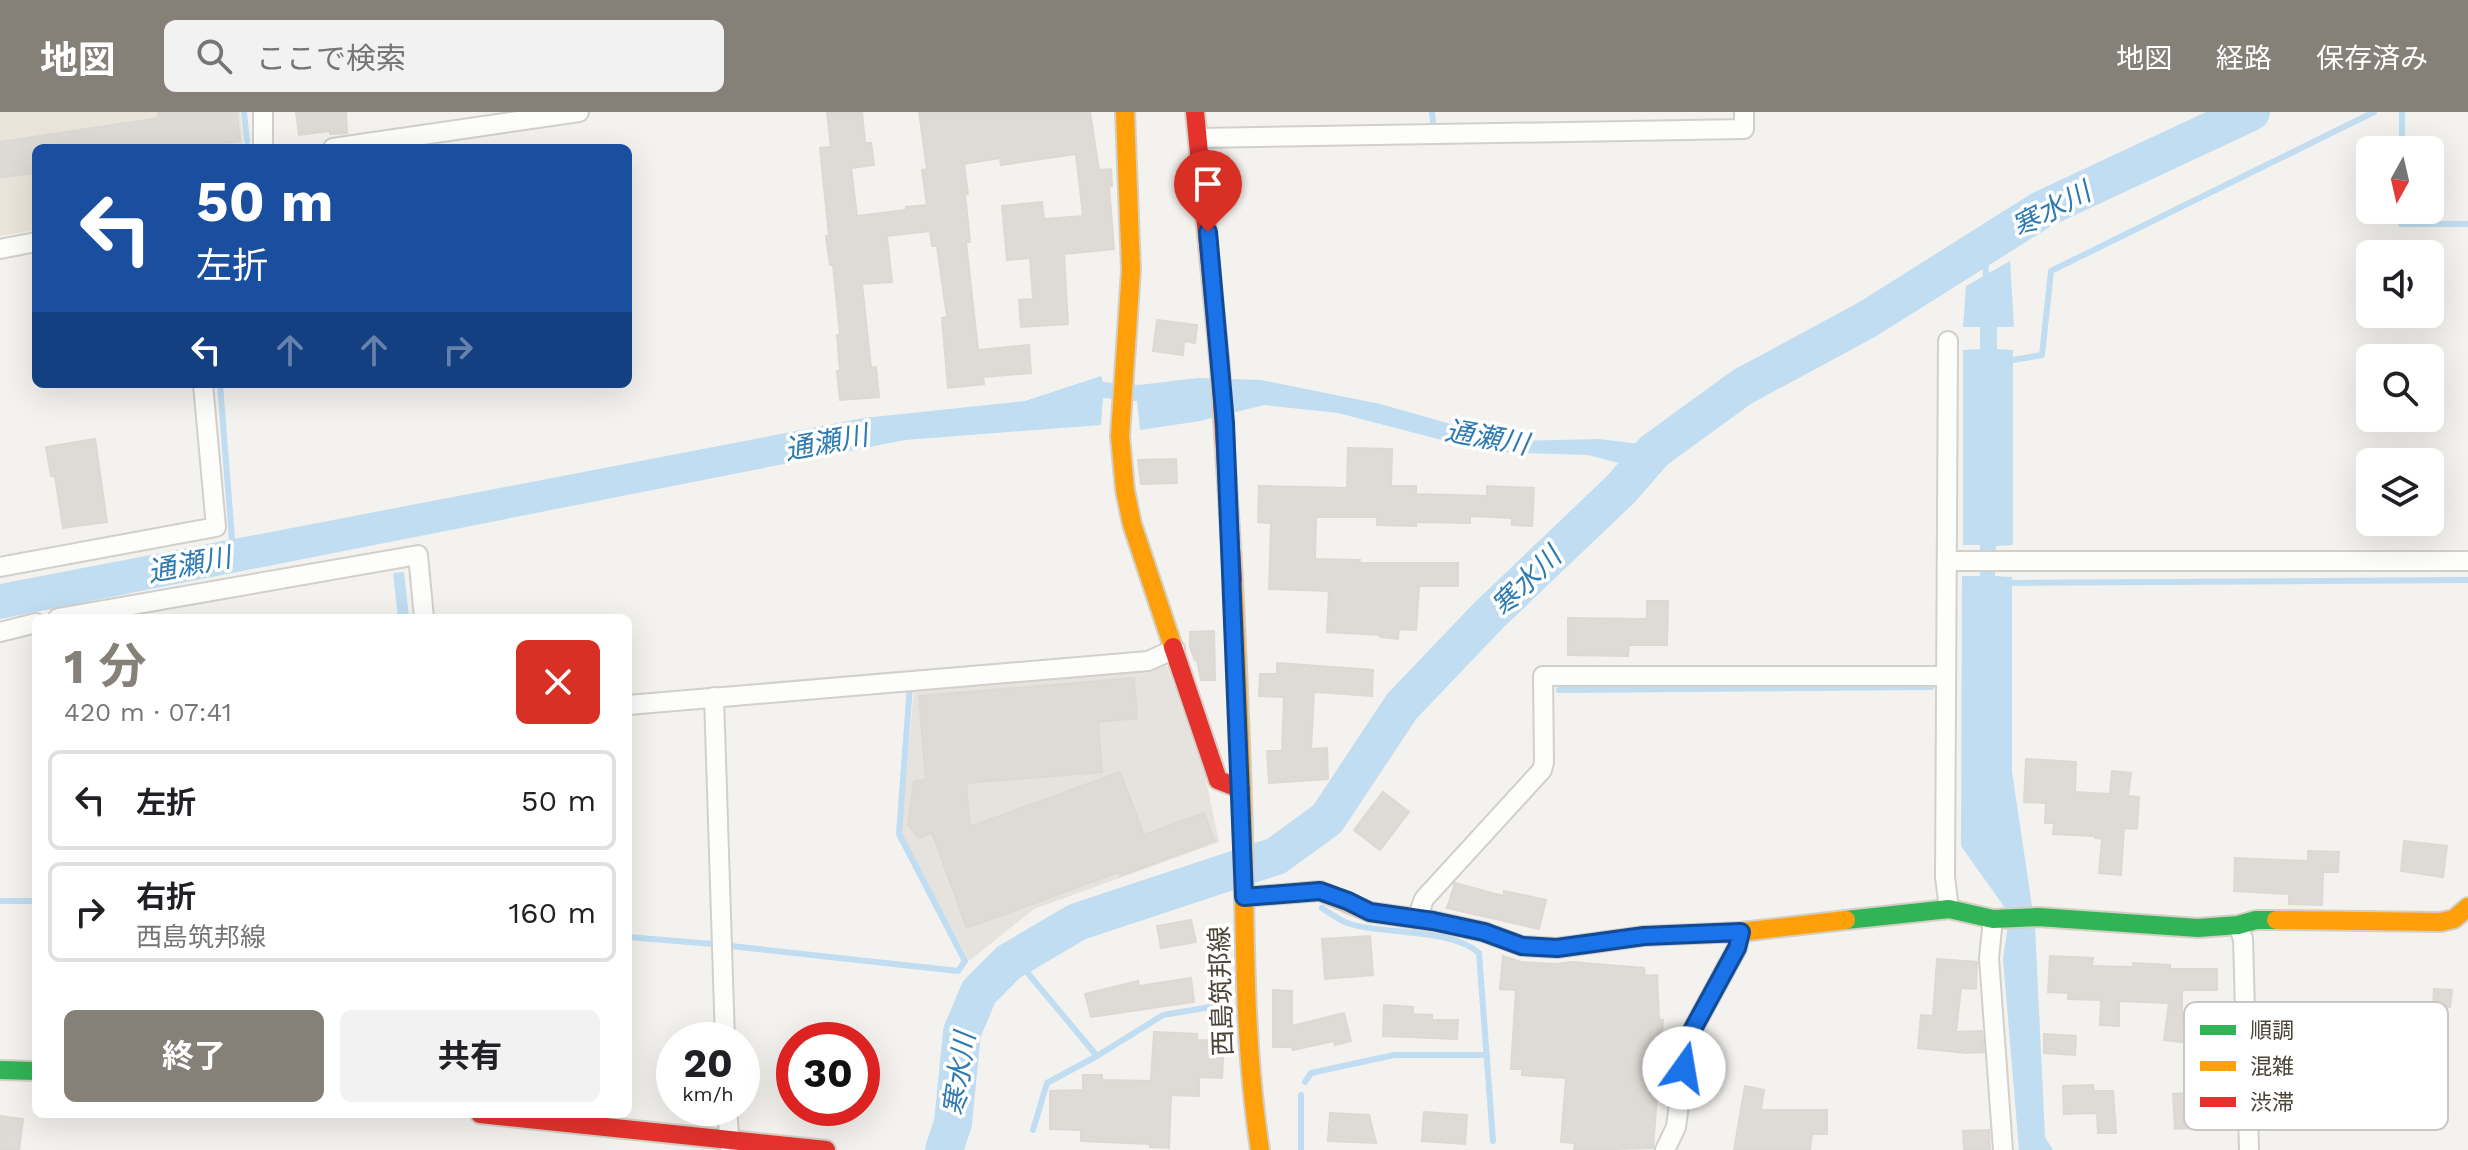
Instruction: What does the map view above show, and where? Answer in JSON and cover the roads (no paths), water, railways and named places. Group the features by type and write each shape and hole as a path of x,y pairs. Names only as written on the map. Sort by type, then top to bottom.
{"main road":[{"path":"1125,112 1131,270 1120,436 1125,490 1132,524 1218,780 1241,789"},
{"name":"西島筑邦線","path":"1195,112 1225,423 1243,840 1246,985 1252,1105 1260,1150"},
{"path":"1244,897 1320,891 1370,912 1484,932 1522,946 1557,948 1644,936 1741,932 1949,909 1997,919 2038,917 2198,928 2238,925 2256,920 2441,922 2454,919 2468,907"},
{"path":"0,1070 32,1071"},
{"path":"512,1118 729,1145 826,1150"}],"street":[{"path":"263,112 263,144"},
{"path":"360,144 579,112"},
{"path":"1199,138 1744,129 1744,112"},
{"path":"0,249 32,243"},
{"path":"1948,341 1945,877 1949,909"},
{"path":"0,567 216,527 203,388"},
{"path":"81,614 418,555 424,614"},
{"path":"1947,561 2468,561"},
{"path":"0,632 32,624"},
{"path":"632,705 1148,661 1175,649"},
{"path":"1417,919 1424,899 1542,770 1543,676 1946,676"},
{"path":"714,697 724,1022"},
{"path":"1997,919 1989,958 2003,1150"},
{"path":"2238,925 2243,939 2245,1002"},
{"path":"1665,1150 1676,1127 1688,1038 1737,948 1741,932"},
{"path":"2248,1130 2249,1150"}],"water":[{"path":"2010,261 2014,327 1997,327 1997,349 2013,350 2013,545 1996,546 1995,576 2012,577 2012,772 2035,926 2045,1137 2053,1150 2019,1150 2003,959 2008,925 2005,908 1961,846 1962,576 1980,576 1980,545 1963,545 1963,350 1980,349 1980,327 1963,327 1966,286"},
{"name":"通瀬川","path":"1101,376 1103,382 1139,385 1198,378 1261,380 1380,404 1511,441 1599,439 1640,444 1619,463 1588,455 1488,452 1338,413 1264,405 1200,421 1140,430 1137,401 1103,398 1101,425 905,440 0,619 0,584 864,418 1025,401"},
{"path":"404,572 409,614 398,614 393,573"}],"waterway":[{"path":"244,112 247,141"},
{"path":"1432,112 1433,123"},
{"name":"寒水川","path":"944,1150 953,1123 962,1032 979,992 1009,962 1077,922 1276,856 1327,819 1402,706 1489,615 1621,489 1654,451 1742,387 1868,319 2041,210 2251,112"},
{"path":"2013,360 2042,355 2051,271 2374,112"},
{"path":"2402,112 2402,136"},
{"path":"2444,224 2468,224"},
{"path":"1985,246 1986,280"},
{"name":"通瀬川","path":"220,388 232,539"},
{"path":"2012,583 2468,580"},
{"path":"731,946 958,971 965,961 899,834 910,685"},
{"path":"1559,690 1931,687"},
{"path":"0,901 32,901"},
{"path":"1322,908 1350,924 1452,939 1479,953 1493,1141"},
{"path":"632,937 713,944"},
{"path":"1009,962 1021,965 1097,1056 1047,1083 1033,1130"},
{"path":"1097,1056 1163,1015 1217,1006"},
{"path":"1305,1082 1311,1073 1394,1055 1486,1055"},
{"path":"1301,1095 1301,1150"}]}
